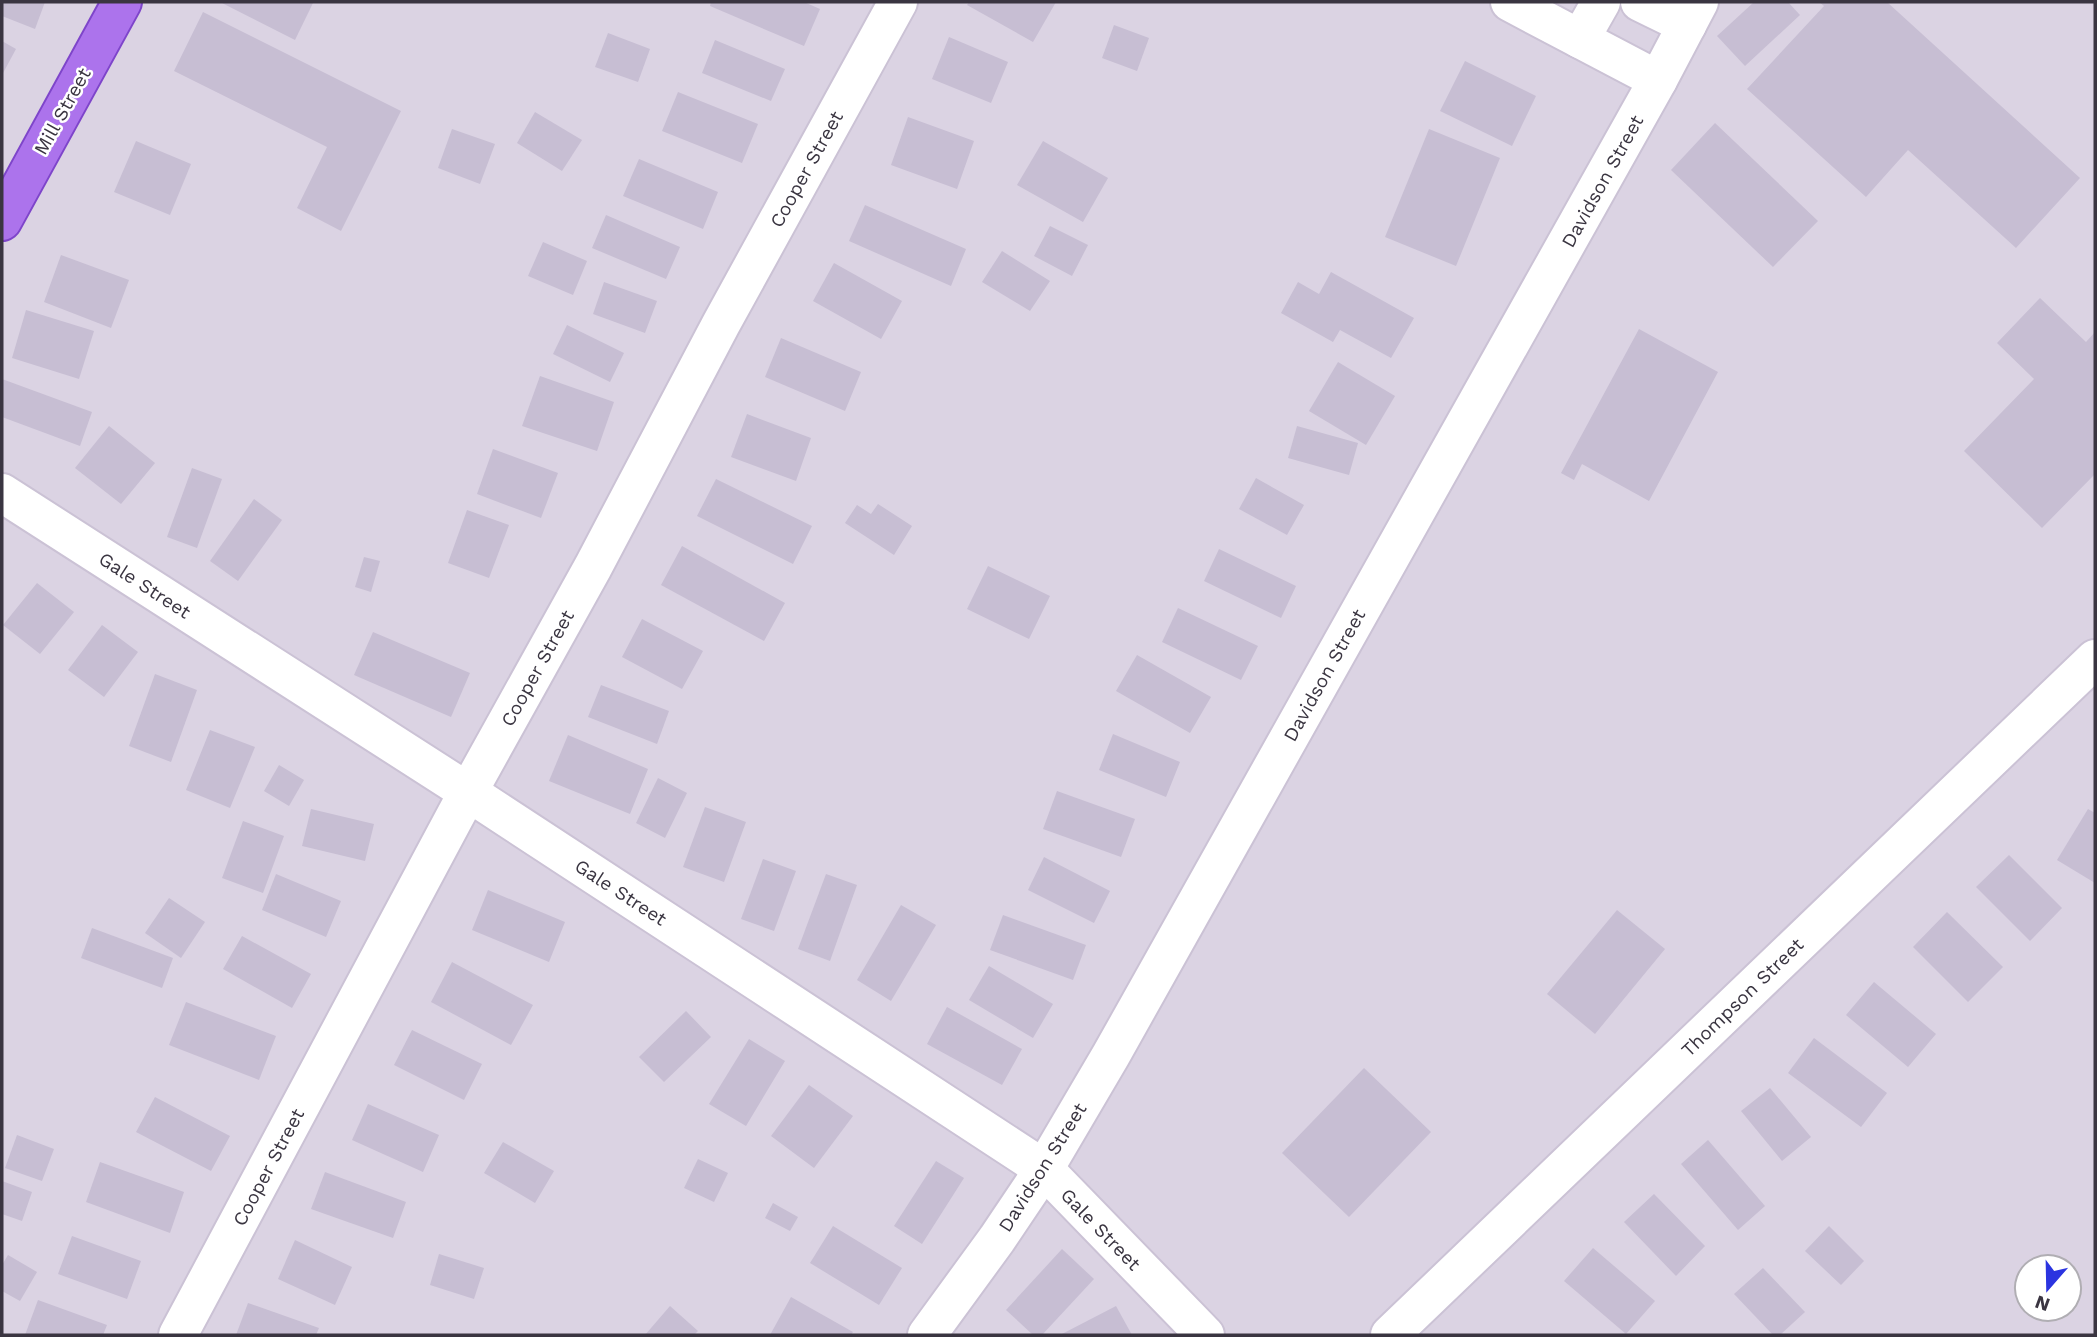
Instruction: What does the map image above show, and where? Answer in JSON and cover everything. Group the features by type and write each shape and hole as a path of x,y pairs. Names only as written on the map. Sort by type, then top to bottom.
{"highway":[{"name":"Mill Street","path":"2,221 122,2"}],"street":[{"name":"Cooper Street","path":"178,1335 468,792 898,2"},
{"path":"1510,2 1658,80"},
{"path":"1580,39 1601,2"},
{"path":"1640,2 1693,13"},
{"name":"Davidson Street","path":"928,1335 998,1239 1044,1169 1111,1055 1658,80 1693,13"},
{"name":"Gale Street","path":"2,493 468,792 1044,1169 1205,1335"},
{"name":"Thompson Street","path":"1390,1335 2095,659"}],"shaded area":[{"path":"2,2 2095,2 2095,1335 2,1335"}],"building":[{"path":"2,2 45,2 35,29 2,16"},
{"path":"220,2 311,2 313,3 295,40"},
{"path":"711,2 804,2 820,9 804,46 710,6"},
{"path":"969,2 1056,2 1033,42 967,5"},
{"path":"1754,2 1788,2 1800,15 1745,66 1717,36"},
{"path":"1819,2 1887,2 2080,178 2016,248 1908,150 1866,197 1747,89 1824,6"},
{"path":"203,12 401,111 341,231 297,208 327,147 174,71"},
{"path":"1114,25 1149,38 1137,71 1102,58"},
{"path":"608,33 650,49 638,82 595,67"},
{"path":"949,37 1008,62 991,103 932,79"},
{"path":"715,40 785,69 771,101 702,73"},
{"path":"2,41 16,49 2,75"},
{"path":"1465,61 1536,96 1512,146 1440,111"},
{"path":"678,92 758,124 742,163 662,131"},
{"path":"535,112 582,140 562,171 517,143"},
{"path":"908,117 974,141 957,189 891,165"},
{"path":"1715,123 1818,221 1773,267 1671,170"},
{"path":"452,129 495,144 480,184 438,168"},
{"path":"1429,129 1500,158 1456,266 1385,237"},
{"path":"136,141 191,164 170,215 114,192"},
{"path":"1043,141 1108,178 1083,222 1017,185"},
{"path":"639,159 718,192 703,229 623,196"},
{"path":"865,205 966,249 951,286 849,241"},
{"path":"606,215 680,247 666,279 592,248"},
{"path":"1050,226 1088,245 1072,276 1034,256"},
{"path":"543,242 587,261 573,295 528,276"},
{"path":"1002,251 1050,281 1030,311 982,282"},
{"path":"61,255 129,280 111,328 44,302"},
{"path":"834,263 902,301 881,339 813,301"},
{"path":"1331,272 1414,318 1391,358 1340,330 1333,342 1281,313 1298,282 1319,294"},
{"path":"604,282 657,301 645,333 593,314"},
{"path":"2040,298 2086,342 2095,332 2095,474 2042,528 1964,451 2034,379 1997,343"},
{"path":"26,310 94,331 79,379 12,358"},
{"path":"567,325 624,353 610,382 553,354"},
{"path":"1639,329 1718,372 1649,501 1582,464 1574,480 1561,473"},
{"path":"781,338 861,372 845,411 765,377"},
{"path":"1338,362 1395,396 1366,445 1309,411"},
{"path":"540,376 614,402 597,451 522,426"},
{"path":"2,379 92,412 80,446 2,417"},
{"path":"747,414 811,438 796,481 731,457"},
{"path":"109,426 155,463 121,504 75,468"},
{"path":"1297,426 1358,443 1349,475 1288,458"},
{"path":"493,449 558,473 541,518 477,494"},
{"path":"192,468 222,479 197,548 167,537"},
{"path":"1256,478 1304,505 1287,535 1239,509"},
{"path":"716,479 812,526 793,564 697,516"},
{"path":"254,499 282,520 238,581 210,561"},
{"path":"878,504 912,526 894,555 845,523 857,505 871,514"},
{"path":"467,510 509,525 489,578 448,563"},
{"path":"682,546 785,603 764,641 661,585"},
{"path":"1219,549 1296,586 1281,618 1204,581"},
{"path":"364,557 380,561 371,592 355,587"},
{"path":"988,566 1050,596 1029,639 967,609"},
{"path":"37,583 74,612 40,654 3,625"},
{"path":"1178,608 1258,646 1241,680 1162,642"},
{"path":"642,619 703,651 682,689 622,657"},
{"path":"102,625 138,652 104,697 68,670"},
{"path":"373,632 470,673 451,717 354,675"},
{"path":"1137,655 1211,697 1190,733 1116,691"},
{"path":"155,674 197,690 171,762 129,746"},
{"path":"601,685 669,711 657,744 588,717"},
{"path":"210,730 255,747 230,808 186,790"},
{"path":"1113,734 1180,762 1166,797 1099,770"},
{"path":"568,735 648,769 630,814 549,781"},
{"path":"279,765 304,780 289,806 264,791"},
{"path":"658,778 687,793 665,838 636,823"},
{"path":"1057,791 1135,819 1121,857 1043,829"},
{"path":"705,807 746,822 724,882 683,867"},
{"path":"311,809 374,824 365,861 302,846"},
{"path":"2088,809 2095,813 2095,883 2057,860"},
{"path":"243,821 284,836 263,893 222,878"},
{"path":"2009,855 2062,908 2030,941 1976,887"},
{"path":"1044,857 1110,891 1094,923 1028,890"},
{"path":"763,859 796,871 774,931 741,919"},
{"path":"276,874 341,901 326,937 262,910"},
{"path":"826,874 857,885 830,961 798,949"},
{"path":"488,890 565,922 549,962 472,930"},
{"path":"169,898 205,922 181,958 145,933"},
{"path":"901,905 936,925 891,1001 857,980"},
{"path":"1617,910 1665,949 1595,1034 1547,994"},
{"path":"1947,912 2003,967 1968,1002 1913,947"},
{"path":"1003,915 1086,945 1073,980 990,950"},
{"path":"92,928 173,958 162,988 81,958"},
{"path":"242,936 311,974 292,1008 223,969"},
{"path":"452,962 533,1005 511,1045 431,1002"},
{"path":"989,966 1053,1004 1033,1038 969,1000"},
{"path":"1874,982 1936,1034 1908,1067 1846,1015"},
{"path":"186,1002 276,1036 259,1080 169,1045"},
{"path":"947,1007 1022,1049 1002,1085 927,1044"},
{"path":"686,1011 711,1037 664,1082 639,1057"},
{"path":"412,1030 482,1064 464,1100 394,1065"},
{"path":"1814,1038 1887,1093 1861,1127 1788,1073"},
{"path":"749,1039 785,1061 746,1126 709,1104"},
{"path":"1364,1068 1431,1132 1349,1217 1282,1153"},
{"path":"809,1085 853,1116 814,1168 771,1136"},
{"path":"1770,1088 1811,1137 1782,1161 1741,1111"},
{"path":"155,1097 230,1136 211,1171 136,1132"},
{"path":"368,1104 439,1135 423,1172 352,1140"},
{"path":"17,1135 54,1149 42,1181 5,1168"},
{"path":"1708,1140 1765,1206 1738,1230 1681,1164"},
{"path":"503,1142 554,1171 535,1203 484,1173"},
{"path":"698,1159 728,1173 714,1202 684,1188"},
{"path":"936,1161 964,1178 922,1244 894,1226"},
{"path":"100,1162 184,1192 170,1233 86,1202"},
{"path":"325,1172 406,1202 393,1238 311,1209"},
{"path":"2,1181 32,1192 22,1221 2,1214"},
{"path":"1654,1194 1705,1246 1676,1276 1624,1222"},
{"path":"773,1203 798,1217 790,1231 765,1218"},
{"path":"833,1226 902,1268 879,1305 810,1263"},
{"path":"1829,1226 1864,1261 1841,1285 1805,1251"},
{"path":"72,1236 141,1261 127,1299 58,1274"},
{"path":"295,1240 352,1267 335,1305 278,1279"},
{"path":"1593,1248 1655,1301 1626,1334 1564,1281"},
{"path":"1062,1249 1094,1279 1042,1335 1033,1335 1006,1310"},
{"path":"439,1254 484,1268 474,1299 430,1285"},
{"path":"8,1255 37,1272 20,1301 2,1291 2,1265"},
{"path":"1763,1268 1805,1312 1780,1335 1773,1335 1734,1294"},
{"path":"791,1297 853,1332 851,1335 770,1335"},
{"path":"38,1300 107,1325 103,1335 25,1335"},
{"path":"248,1303 319,1328 316,1335 236,1335"},
{"path":"670,1306 698,1331 694,1335 645,1335"},
{"path":"1116,1306 1132,1335 1060,1335"}]}
